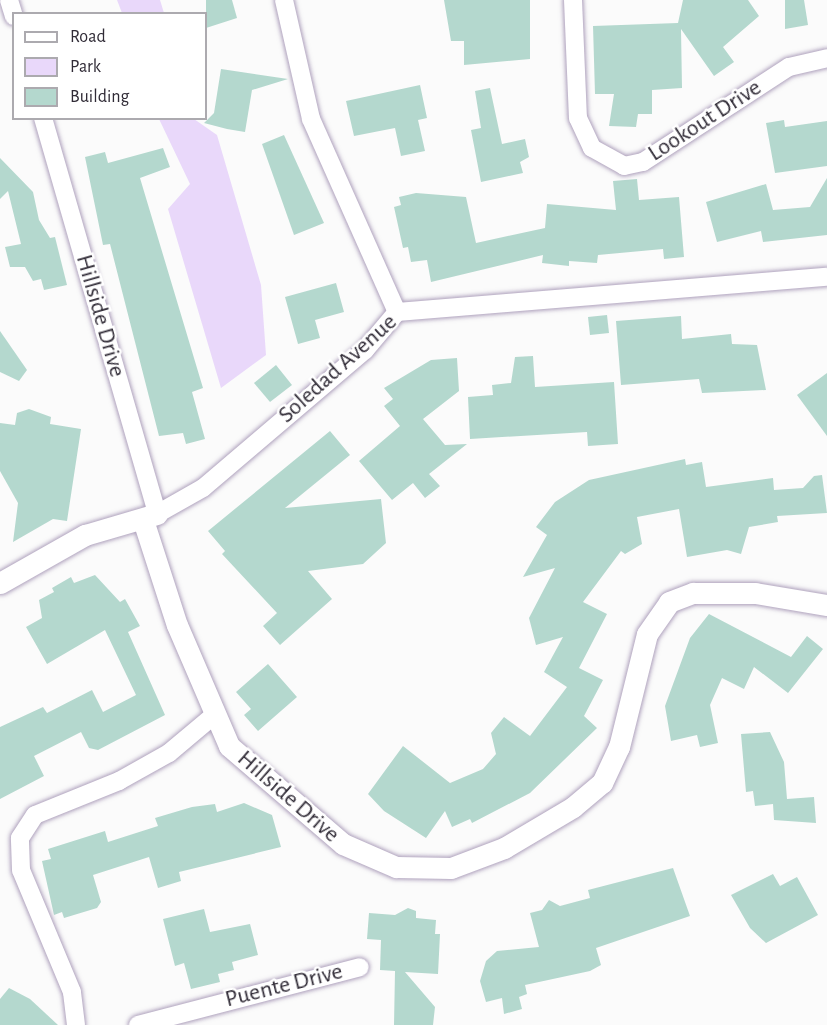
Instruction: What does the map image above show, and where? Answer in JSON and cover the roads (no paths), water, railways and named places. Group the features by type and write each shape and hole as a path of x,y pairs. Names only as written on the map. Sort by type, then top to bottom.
{"street":[{"path":"284,0 311,118 397,312"},
{"name":"Lookout Drive","path":"573,0 578,118 592,148 624,166 643,162 789,67 827,58"},
{"name":"Hillside Drive","path":"44,120 150,517 213,717 229,746 343,844 396,867 451,868 504,848 573,807 602,783 619,747 648,634 669,603 693,593 755,593 827,605"},
{"name":"Soledad Avenue","path":"0,583 85,535 150,517 203,488 365,350 397,312 827,276"},
{"path":"76,1025 72,992 21,870 20,838 35,815 120,781 169,753 213,717"},
{"name":"Puente Drive","path":"138,1025 360,967"}]}
